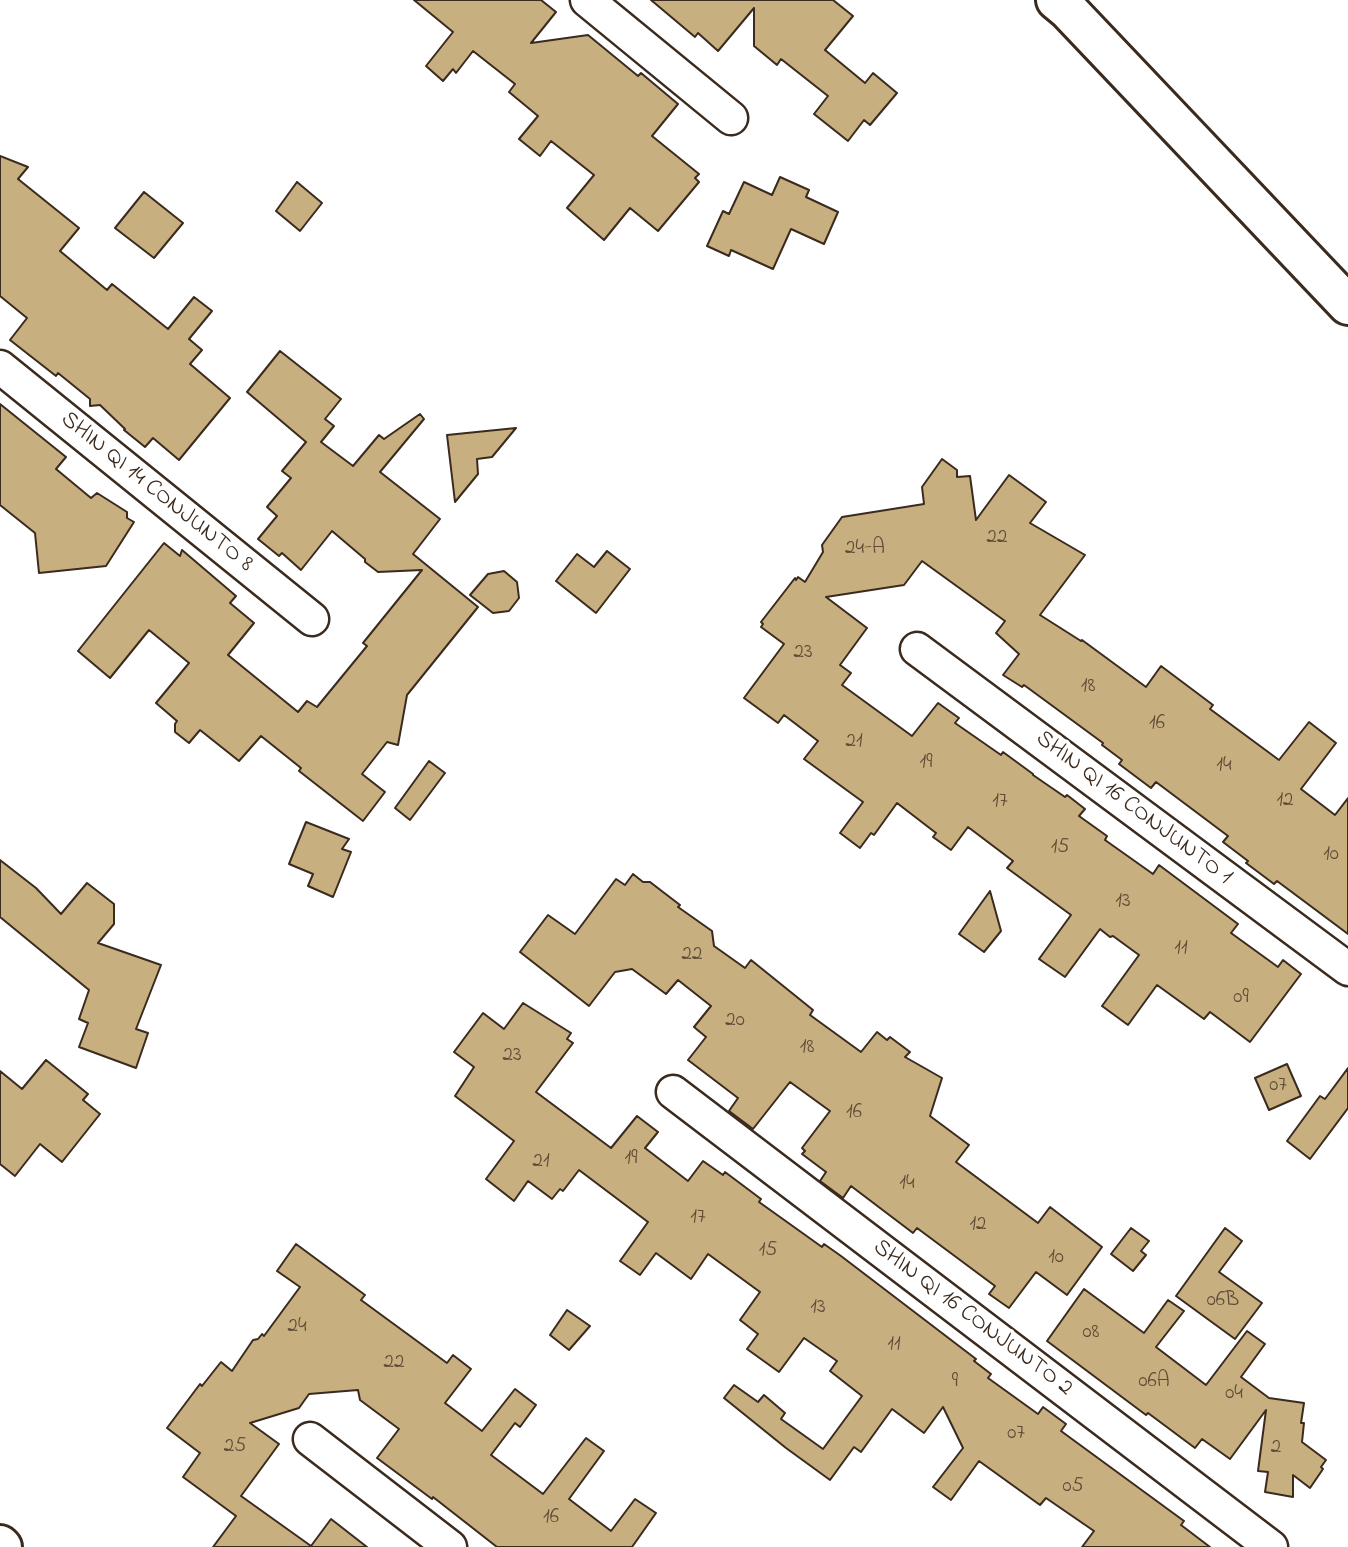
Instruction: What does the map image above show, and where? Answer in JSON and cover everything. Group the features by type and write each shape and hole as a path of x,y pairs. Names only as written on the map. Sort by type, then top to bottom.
{"main road":[{"path":"1056,0 1348,305"}],"street":[{"path":"587,0 731,118"},
{"name":"SHIN QI 14 CONJUNTO 8","path":"0,367 312,619"},
{"name":"SHIN QI 16 CONJUNTO 1","path":"917,649 1348,969"},
{"name":"SHIN QI 16 CONJUNTO 2","path":"673,1092 1270,1547"},
{"path":"310,1439 450,1547"}],"building":[{"path":"414,0 541,0 556,12 531,43 588,35 638,76 641,73 678,104 652,136 699,174 695,178 699,182 658,231 630,208 604,240 567,208 594,175 551,141 540,156 519,139 538,116 509,92 515,84 473,51 456,73 453,69 443,81 426,66 453,32"},
{"path":"651,0 833,0 853,16 825,50 865,83 873,73 897,93 870,125 864,120 848,141 814,114 828,96 781,59 777,65 754,46 754,8 718,51 698,33 695,37"},
{"path":"0,156 28,167 18,179 79,228 60,251 107,290 112,284 168,329 194,297 212,311 189,339 202,350 190,364 230,398 179,460 153,438 145,447 100,405 90,406 90,399 10,340 27,318 0,296"},
{"path":"780,177 809,190 806,197 838,212 824,244 791,229 773,269 731,250 729,256 707,246 723,211 729,214 744,182 772,195"},
{"path":"297,182 322,203 300,231 276,211"},
{"path":"144,192 183,223 154,258 115,228"},
{"path":"280,351 341,399 325,419 334,426 321,442 353,466 379,435 384,439 420,414 424,419 380,472 440,519 413,554 478,607 407,695 398,745 387,742 362,774 385,792 363,821 299,771 301,768 261,736 239,761 200,730 189,743 175,732 177,721 156,703 189,663 149,630 110,678 78,651 164,543 180,556 182,550 236,596 230,603 254,623 228,655 298,712 307,701 317,707 367,646 363,643 422,570 378,572 332,531 301,570 282,553 279,556 258,539 277,516 267,507 291,478 282,471 306,442 247,392"},
{"path":"0,404 66,457 56,469 91,498 97,493 127,512 127,518 134,522 106,566 39,573 35,533 0,505"},
{"path":"516,428 492,457 477,459 478,474 455,502 447,435"},
{"path":"942,459 957,470 957,477 970,476 976,520 1009,475 1046,502 1030,523 1085,555 1040,615 1082,640 1146,687 1161,666 1213,705 1210,709 1279,760 1309,722 1336,743 1301,789 1335,815 1348,798 1348,934 1277,881 1274,884 1246,863 1248,861 1223,842 1228,836 1156,782 1151,788 1119,764 1122,760 1102,745 1103,743 1024,685 1022,687 1003,675 1019,654 996,633 1005,621 922,561 904,585 826,597 867,628 840,665 851,673 842,685 912,736 938,703 959,718 955,723 1001,755 1003,752 1085,809 1079,816 1107,836 1105,840 1153,874 1159,865 1238,924 1231,933 1278,967 1283,960 1301,974 1250,1042 1210,1012 1204,1019 1157,985 1128,1025 1102,1006 1139,955 1100,929 1065,977 1039,959 1071,915 1007,868 1013,861 968,827 951,850 933,837 936,833 897,803 874,835 871,833 860,848 840,833 863,802 804,759 818,741 784,715 778,723 744,698 784,644 761,627 761,622 795,578 805,582 823,552 822,545 842,517 924,504 922,487"},
{"path":"607,551 630,569 596,613 556,581 577,554 594,567"},
{"path":"504,571 517,582 519,598 509,611 493,613 470,595 488,574"},
{"path":"429,761 445,773 410,820 395,808"},
{"path":"306,822 349,839 342,849 351,852 333,897 308,886 313,874 289,864"},
{"path":"0,860 36,888 61,914 87,883 114,904 114,924 98,943 161,965 136,1029 148,1033 136,1068 79,1047 88,1023 79,1019 89,990 0,917"},
{"path":"633,874 643,882 650,882 680,905 678,907 712,931 714,946 745,968 751,960 813,1010 810,1015 861,1052 877,1032 887,1040 890,1037 910,1052 905,1057 942,1078 930,1116 969,1145 956,1162 1038,1223 1050,1207 1102,1247 1067,1295 1036,1272 1009,1308 989,1294 995,1286 917,1228 913,1233 851,1186 843,1198 820,1181 826,1172 802,1154 805,1151 802,1148 830,1111 790,1082 753,1129 729,1111 738,1098 688,1060 706,1037 694,1027 711,1006 678,980 666,994 632,969 615,972 589,1006 520,952 548,915 575,934 616,879 625,885"},
{"path":"990,891 1001,931 984,952 959,934"},
{"path":"523,1003 571,1033 567,1039 573,1043 536,1092 611,1148 637,1116 658,1132 645,1148 688,1181 703,1161 723,1175 725,1172 761,1199 759,1202 822,1247 824,1244 841,1256 976,1359 974,1361 991,1374 988,1378 1038,1414 1043,1407 1066,1424 1061,1431 1184,1521 1181,1525 1210,1547 1082,1547 1094,1531 1046,1498 1040,1505 979,1461 951,1500 933,1487 963,1448 943,1407 924,1433 892,1409 861,1452 854,1447 830,1480 786,1448 724,1398 734,1385 758,1402 764,1395 785,1413 781,1419 823,1449 862,1396 830,1371 837,1361 804,1338 779,1372 747,1349 758,1334 740,1320 760,1292 708,1254 691,1279 656,1253 640,1275 620,1261 648,1222 579,1170 563,1191 560,1189 552,1199 528,1181 514,1201 486,1179 514,1141 455,1096 474,1067 454,1052 483,1013 504,1029"},
{"path":"46,1060 88,1094 83,1100 100,1114 62,1162 40,1144 15,1176 0,1164 0,1071 22,1089"},
{"path":"1287,1064 1301,1096 1269,1110 1255,1078"},
{"path":"1348,1068 1348,1108 1310,1159 1287,1141 1320,1096 1325,1099"},
{"path":"1131,1228 1149,1241 1141,1251 1146,1255 1133,1271 1111,1254"},
{"path":"1225,1228 1242,1241 1219,1272 1262,1303 1235,1339 1176,1296"},
{"path":"296,1244 365,1295 361,1300 447,1363 453,1355 471,1369 445,1403 482,1431 515,1389 536,1405 520,1427 515,1423 491,1455 543,1494 586,1438 604,1451 569,1499 611,1531 635,1499 656,1513 632,1547 497,1547 377,1458 399,1429 360,1400 358,1390 309,1394 299,1408 250,1423 279,1444 241,1496 311,1546 331,1519 367,1547 213,1547 236,1516 183,1477 200,1453 167,1428 200,1384 202,1386 221,1362 232,1371 253,1340 262,1334 264,1336 300,1287 277,1271"},
{"path":"1084,1289 1144,1333 1168,1300 1184,1311 1156,1347 1206,1385 1247,1331 1265,1344 1241,1377 1269,1398 1304,1403 1302,1442 1326,1460 1310,1488 1293,1475 1293,1497 1265,1492 1268,1472 1258,1471 1266,1410 1230,1459 1202,1439 1195,1448 1047,1341"},
{"path":"567,1310 590,1326 569,1350 550,1335"}]}
